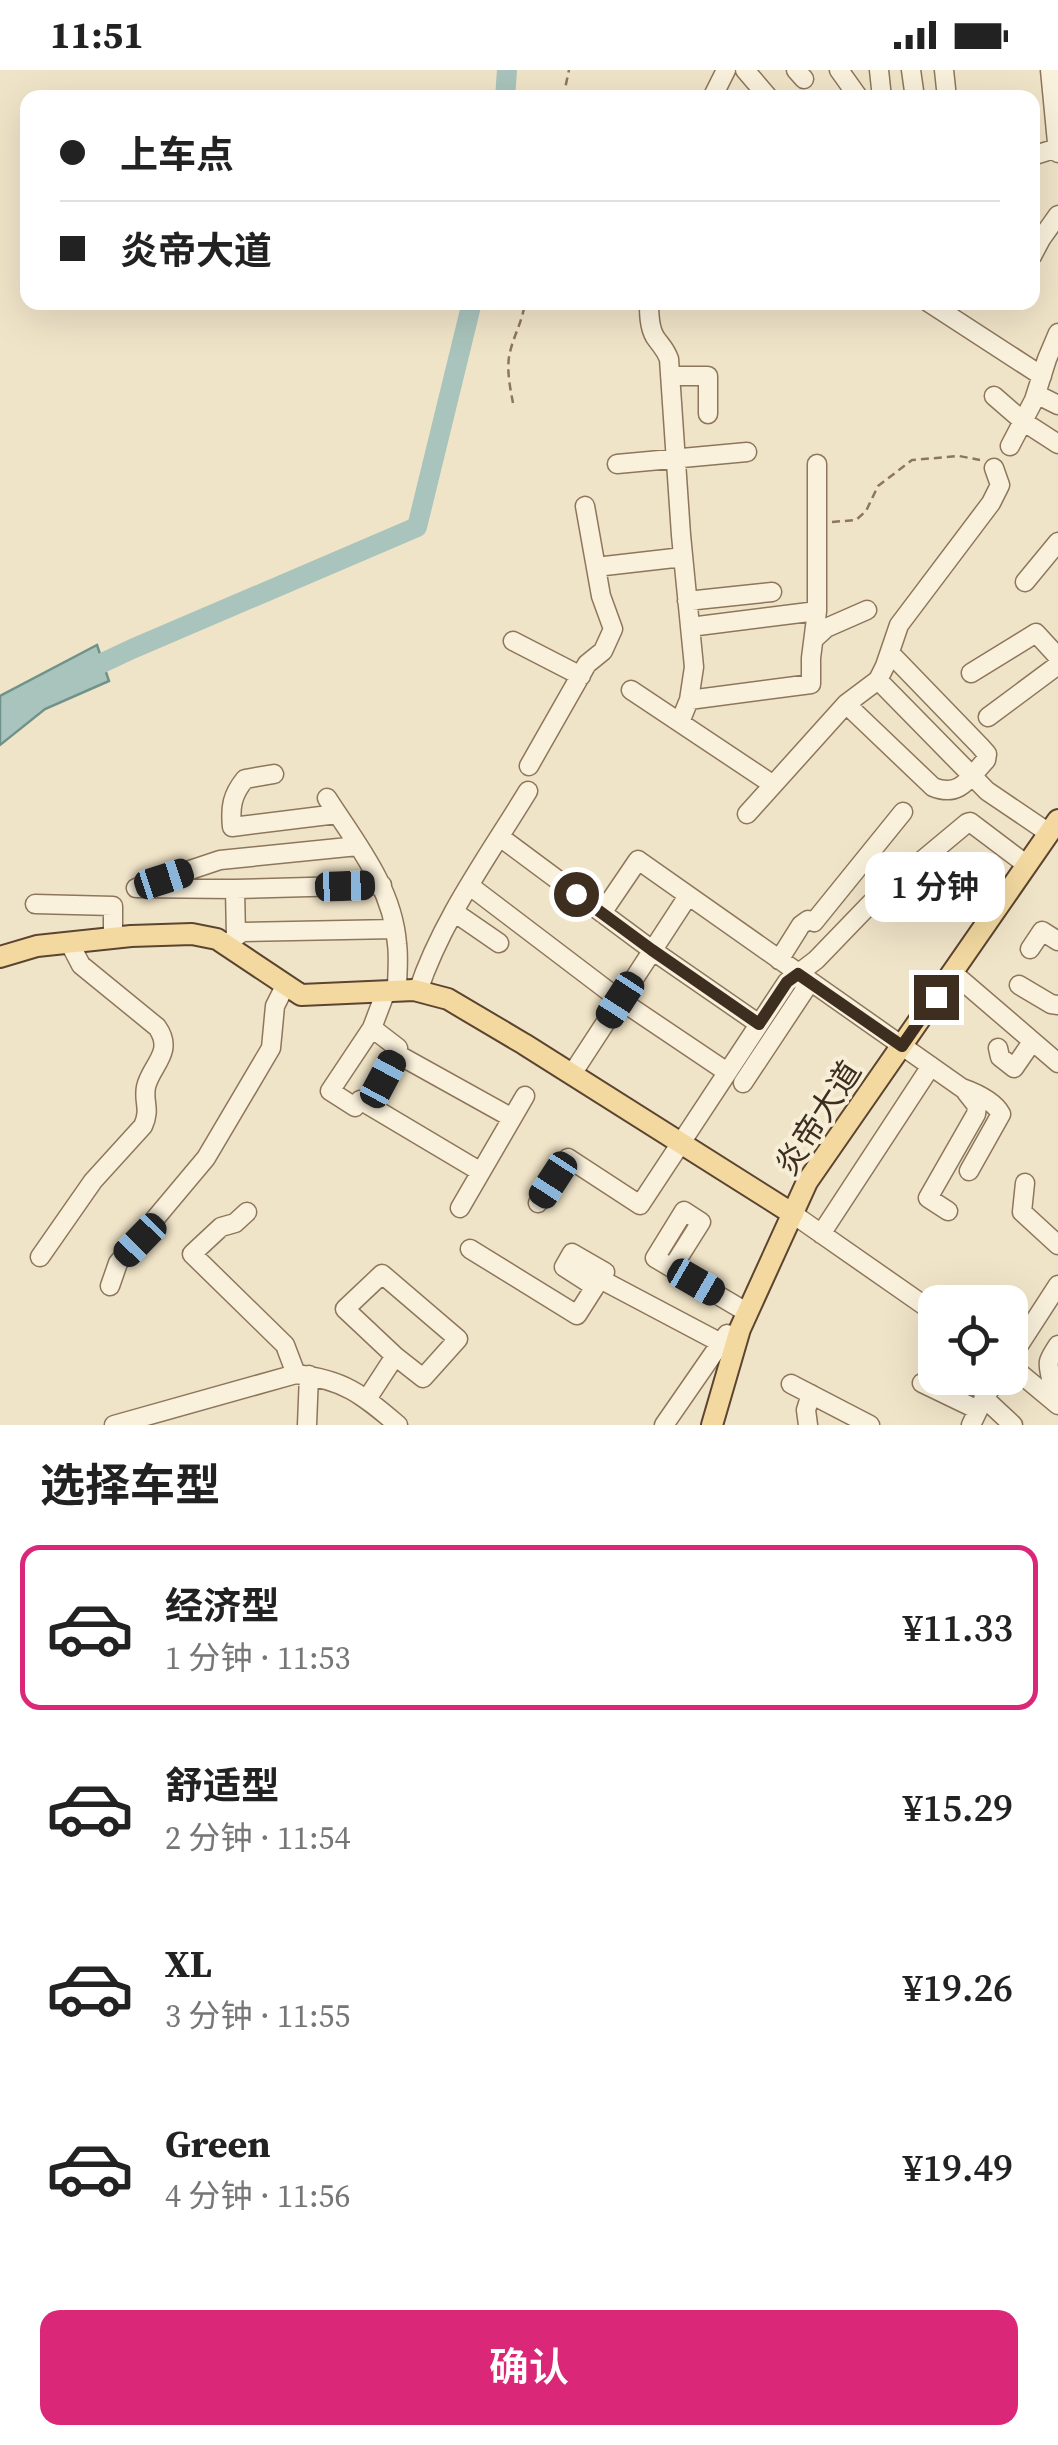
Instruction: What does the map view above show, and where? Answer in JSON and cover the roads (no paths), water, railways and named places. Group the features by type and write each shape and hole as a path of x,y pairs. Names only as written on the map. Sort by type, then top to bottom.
{"main road":[{"name":"炎帝大道","path":"712,1425 740,1330 807,1182 1053,827"},
{"path":"0,958 37,946 192,934 231,941 302,995 400,991 448,999 793,1214"}],"street":[{"path":"746,70 762,90"},
{"path":"1050,70 1057,150"},
{"path":"1040,238 1058,215"},
{"path":"649,310 654,335 665,347 670,376 694,667 689,700 680,722"},
{"path":"941,310 1045,376 1058,405"},
{"path":"1010,446 1045,376 1058,333"},
{"path":"670,376 708,376 708,414"},
{"path":"994,396 1058,444"},
{"path":"617,464 747,452"},
{"path":"689,700 811,684 817,611 817,464"},
{"path":"747,814 846,704 878,680 899,624 991,503 1000,484 994,468"},
{"path":"529,766 587,664 604,650 613,629 601,596 584,506"},
{"path":"1025,582 1058,542"},
{"path":"596,566 683,557"},
{"path":"688,601 772,592"},
{"path":"814,639 844,618 867,610"},
{"path":"690,627 817,611"},
{"path":"971,673 1036,633 1057,655 988,717"},
{"path":"513,641 580,676"},
{"path":"846,704 933,787 946,792 957,790 986,760 987,754 890,654"},
{"path":"878,680 987,791 1053,827"},
{"path":"630,690 772,784"},
{"path":"274,774 245,779 230,806 232,827 332,806 382,885 395,929 400,991"},
{"path":"481,1172 369,1104 360,1100 355,1107 330,1091 400,991 427,965 454,912 528,790"},
{"path":"779,960 801,925 808,920 814,922 903,812"},
{"path":"538,1203 568,1158 640,1205 816,960 871,903 966,823 970,822 1027,865"},
{"path":"500,837 759,1024"},
{"path":"358,846 220,860 136,888 382,885"},
{"path":"602,912 638,860 962,1088 997,1108 1000,1114 969,1171"},
{"path":"470,886 620,1000 735,1077"},
{"path":"231,941 235,889"},
{"path":"572,1074 688,896"},
{"path":"34,904 112,906 113,938"},
{"path":"454,912 499,943"},
{"path":"231,941 242,932 395,929"},
{"path":"1030,949 1042,931 1058,941"},
{"path":"40,1257 93,1181 143,1126 148,1107 144,1097 147,1081 163,1050 158,1027 80,966 70,944"},
{"path":"952,972 1058,1063"},
{"path":"735,1077 759,1024 787,982 804,978"},
{"path":"1019,985 1058,1005"},
{"path":"110,1286 118,1263 206,1158 271,1048 275,1006 286,986"},
{"path":"369,1104 398,1048 372,1028"},
{"path":"998,1048 1000,1057 1014,1068 1032,1042"},
{"path":"397,1054 512,1118"},
{"path":"822,1234 931,1066"},
{"path":"948,1211 928,1198 976,1114 976,1106 962,1088"},
{"path":"460,1208 525,1096"},
{"path":"1024,1183 1022,1212 1058,1245"},
{"path":"247,1212 235,1223 220,1227 192,1254 285,1345 302,1374 306,1425"},
{"path":"793,1214 918,1301"},
{"path":"470,1250 577,1315 598,1283 721,1342"},
{"path":"672,1268 743,1310"},
{"path":"382,1274 458,1339 423,1378 395,1356 345,1310 382,1274"},
{"path":"664,1425 761,1284"},
{"path":"1028,1333 1058,1284"},
{"path":"1052,1400 1047,1368 1058,1345"},
{"path":"366,1399 395,1356"},
{"path":"114,1425 302,1374 342,1383 398,1425"},
{"path":"1028,1378 1052,1400"},
{"path":"791,1384 867,1424"},
{"path":"808,1425 810,1394"},
{"path":"983,1401 1013,1425"}],"water":[{"path":"97,645 109,681 45,709 0,745 0,696"}],"waterway":[{"path":"506,90 507,70"},
{"path":"81,673 417,527 470,310"}]}
